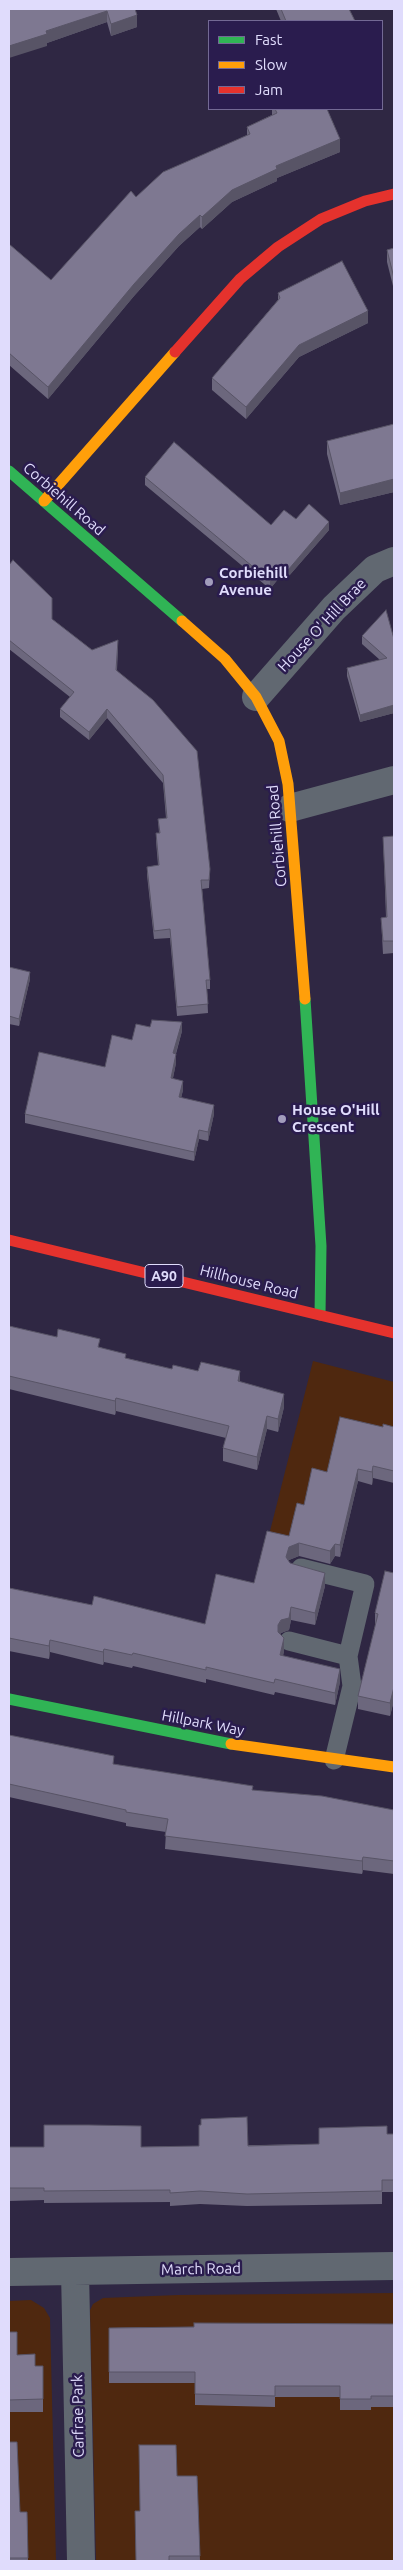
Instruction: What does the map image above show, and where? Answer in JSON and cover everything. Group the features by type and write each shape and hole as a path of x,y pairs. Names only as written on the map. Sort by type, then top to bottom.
{"street":[{"path":"44,501 240,279 278,247 321,219 365,201 394,194"},
{"name":"Corbiehill Road","path":"9,471 225,659 256,697 279,741 286,764 290,808 321,1246 320,1315"},
{"name":"House O' Hill Brae","path":"256,697 334,608 375,569 394,561"},
{"path":"290,808 394,780"},
{"name":"Hillhouse Road","path":"9,1240 394,1333"},
{"name":"Hillpark Way","path":"9,1699 213,1741 394,1768"},
{"name":"March Road","path":"9,2272 394,2266"},
{"name":"Carfrae Park","path":"75,2271 81,2561"}],"lane":[{"path":"297,1567 365,1584 348,1656 352,1686 334,1760"},
{"path":"289,1641 348,1656"}],"shaded area":[{"path":"313,1361 394,1382 394,1439 327,1484 289,1549 267,1543"},
{"path":"394,2293 394,2561 96,2561 90,2310 93,2304 103,2298 178,2295"},
{"path":"31,2300 44,2308 50,2318 56,2561 9,2561 9,2301"}],"building":[{"path":"9,9 135,9 137,15 111,24 107,11 46,31 47,34 9,46"},
{"path":"281,9 349,9 354,20 286,20"},
{"path":"276,110 327,110 340,139 276,166 277,169 232,190 202,217 200,215 179,234 134,284 48,387 9,353 9,244 51,280 131,191 136,197 163,172 250,134 247,127 277,113"},
{"path":"394,248 394,278 387,250"},
{"path":"342,261 368,311 299,345 246,407 212,378 280,298 278,293"},
{"path":"394,424 394,479 340,493 327,441"},
{"path":"174,442 271,525 284,510 296,519 309,504 329,522 288,570 283,566 270,581 145,477"},
{"path":"13,560 52,598 52,619 92,650 118,640 116,670 153,700 197,751 210,869 209,880 201,880 210,980 206,980 208,1004 177,1007 170,929 154,931 147,867 159,865 156,833 160,833 158,819 167,818 163,775 107,709 89,732 60,709 74,692 9,640 9,565"},
{"path":"386,610 394,639 394,705 360,715 347,668 387,658 362,636"},
{"path":"394,836 394,941 383,941 381,918 387,917 383,837"},
{"path":"9,967 30,972 19,1019 9,1016"},
{"path":"152,1020 182,1022 173,1053 176,1054 171,1078 183,1081 179,1097 214,1105 208,1132 199,1130 194,1152 25,1114 39,1052 105,1067 112,1035 132,1040 136,1024 150,1027"},
{"path":"9,1326 57,1337 58,1329 100,1339 98,1347 126,1354 125,1358 172,1369 173,1365 198,1371 201,1362 240,1371 238,1381 284,1394 278,1419 267,1416 257,1457 223,1448 229,1426 116,1398 115,1401 9,1376"},
{"path":"340,1417 383,1427 383,1424 394,1427 394,1471 373,1466 372,1472 358,1469 340,1545 335,1544 330,1551 299,1543 289,1547 286,1557 290,1563 325,1573 315,1613 291,1607 289,1618 281,1620 278,1625 278,1632 284,1638 280,1655 340,1669 335,1693 275,1679 274,1683 206,1667 206,1670 133,1653 132,1655 104,1649 103,1652 50,1640 49,1646 9,1638 9,1588 92,1605 94,1596 205,1624 216,1574 254,1583 267,1531 289,1536 297,1503 304,1505 312,1468 327,1472"},
{"path":"385,1571 394,1573 394,1687 390,1703 358,1696 378,1614 375,1613"},
{"path":"9,1735 114,1756 113,1764 253,1786 252,1790 322,1796 394,1810 394,1861 363,1857 362,1861 165,1836 168,1819 126,1812 126,1810 9,1784"},
{"path":"247,2117 248,2146 319,2144 319,2128 387,2126 387,2134 394,2134 394,2180 382,2180 382,2191 247,2194 200,2191 170,2193 170,2190 44,2191 44,2188 9,2188 9,2147 44,2147 44,2125 141,2126 141,2147 199,2146 199,2125 201,2125 201,2119"},
{"path":"194,2323 394,2324 394,2396 371,2396 371,2399 340,2399 340,2386 275,2386 275,2396 195,2394 195,2372 109,2372 109,2328 194,2327"},
{"path":"9,2332 17,2332 17,2355 35,2354 35,2366 43,2366 43,2399 9,2400"},
{"path":"9,2442 17,2442 20,2512 27,2512 28,2558 9,2558"},
{"path":"139,2445 176,2445 177,2476 197,2476 200,2556 169,2556 169,2561 136,2561 135,2511 140,2511"}],"traffic: fast":[{"path":"9,471 182,621"},
{"path":"305,999 321,1246 320,1315"},
{"path":"9,1699 231,1744"}],"traffic: slow":[{"path":"44,501 175,352"},
{"path":"182,621 225,659 256,697 279,741 288,784 305,999"},
{"path":"231,1744 394,1767"}],"traffic: jam":[{"path":"175,352 240,279 278,247 321,219 365,201 394,194"},
{"path":"9,1240 394,1333"}],"place":[{"name":"Corbiehill Avenue","path":"209,582"},
{"name":"House O'Hill Crescent","path":"282,1119"}]}
